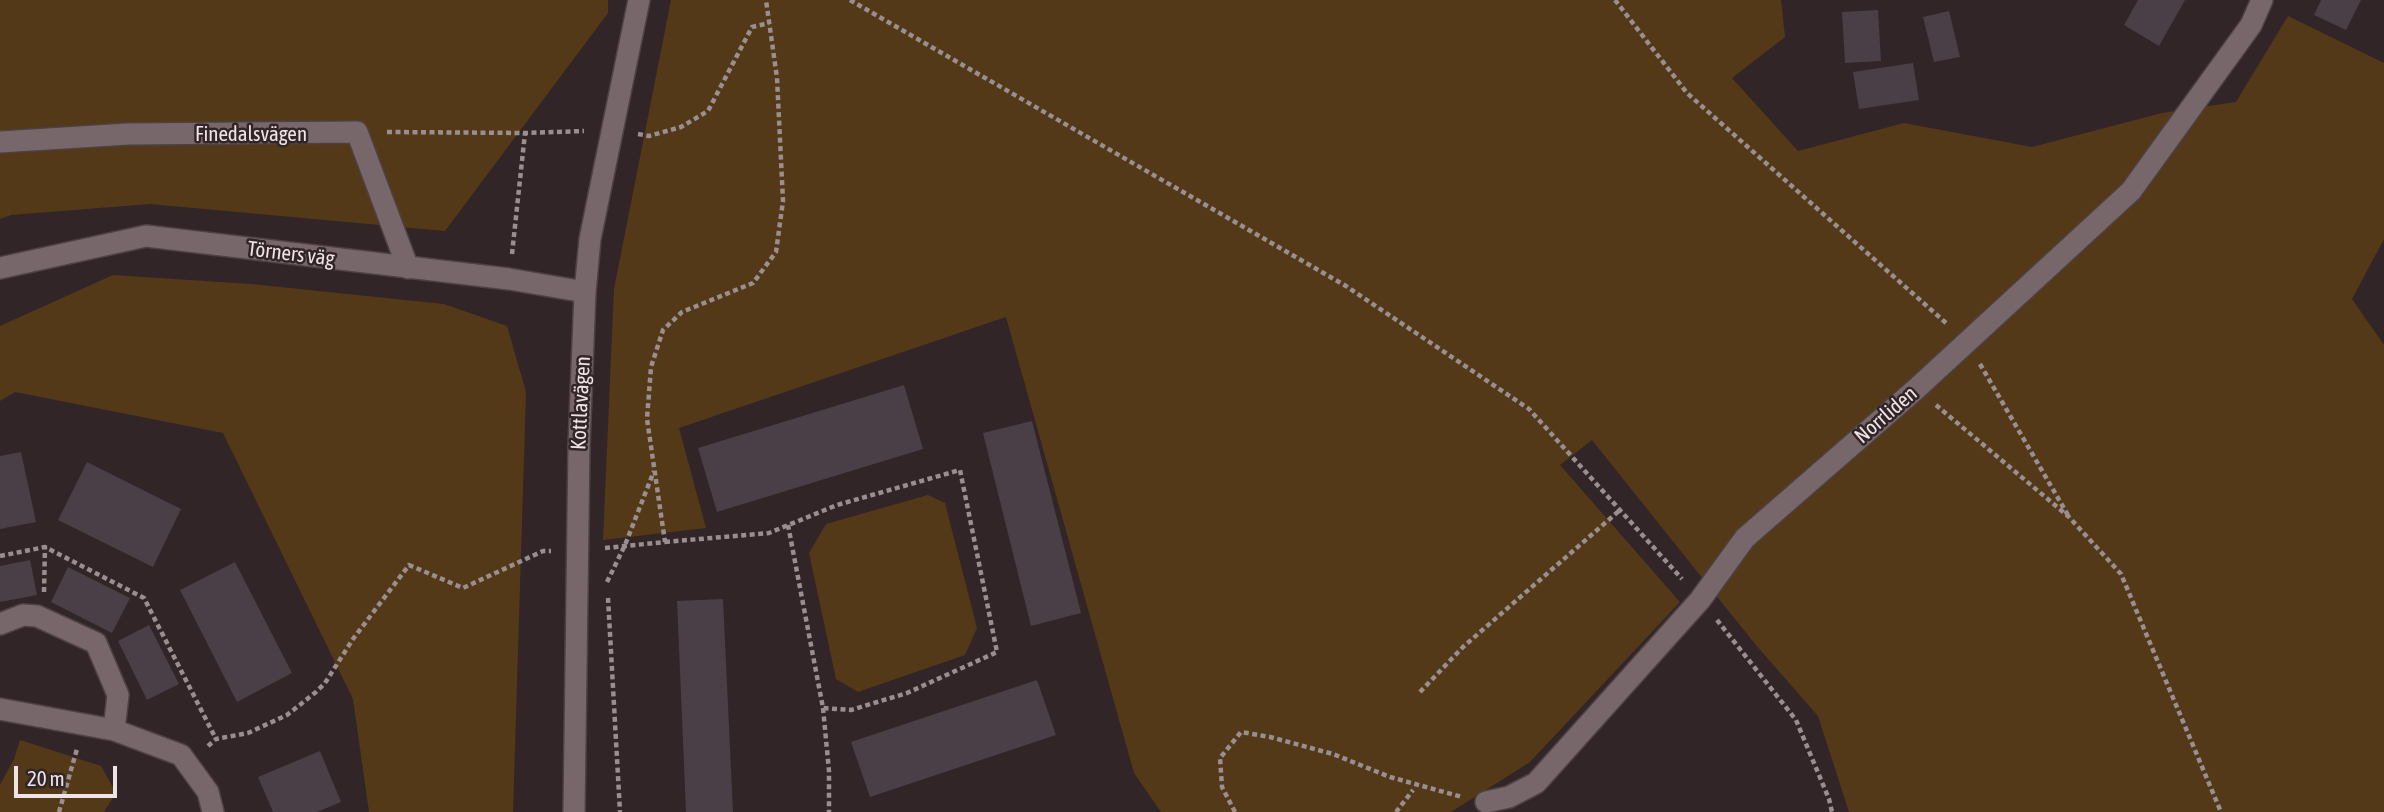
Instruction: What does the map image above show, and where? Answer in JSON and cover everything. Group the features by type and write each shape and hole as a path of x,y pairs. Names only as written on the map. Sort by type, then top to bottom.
{"street":[{"name":"Kottlavägen","path":"574,812 579,446 585,292 590,239 639,0"},
{"name":"Norrliden","path":"1486,802 1509,797 1536,783 1700,600 1745,538 1916,389 2131,191 2251,25 2262,0"},
{"name":"Finedalsvägen","path":"0,142 128,134 357,132"},
{"path":"357,132 408,268"},
{"name":"Törners väg","path":"0,268 146,236 509,279 585,292"},
{"path":"0,624 23,615 37,616 96,643 118,695 114,730"},
{"path":"0,709 114,730 181,755 208,792 213,812"}],"path":[{"path":"666,542 647,419 651,367 663,330 682,312 753,283 776,252 783,201 777,79 766,0"},
{"path":"850,0 1346,286 1529,409 1700,600 1796,720 1832,812"},
{"path":"1615,0 1686,93 1967,341 2069,517"},
{"path":"357,132 525,133 612,129 649,136 681,127 708,111 752,27 769,23"},
{"path":"509,279 525,133"},
{"path":"1916,389 2069,517 2121,574 2221,812"},
{"path":"188,764 216,739 248,733 287,715 316,692 409,565 463,588 543,551 578,553 625,545 769,533 836,505 960,470 997,652 907,693 851,710 824,708"},
{"path":"620,812 607,581 625,545 654,471"},
{"path":"1420,692 1463,647 1620,510"},
{"path":"788,525 824,708 829,812"},
{"path":"0,556 45,547 144,597 216,739"},
{"path":"37,616 44,596 45,547"},
{"path":"59,812 84,725"},
{"path":"1235,812 1223,787 1220,758 1241,732 1333,754 1390,776 1486,802"},
{"path":"1396,812 1412,790"}],"shaded area":[{"path":"0,0 608,0 608,13 445,231 150,204 11,215 0,219"},
{"path":"671,0 1781,0 1785,37 1732,78 1798,151 1904,123 2032,147 2162,113 2236,102 2288,16 2384,63 2384,239 2352,299 2384,345 2384,812 1849,812 1818,716 1755,644 1592,440 1560,465 1680,602 1530,762 1451,812 1161,812 1134,773 1006,317 679,428 706,528 603,540 614,289"},
{"path":"113,275 251,284 444,304 507,326 526,392 513,812 369,812 353,699 223,433 15,392 0,401 0,326"},
{"path":"928,495 945,503 977,628 965,655 858,692 836,679 809,553 826,524"},
{"path":"20,740 101,766 116,793 104,812 0,812 0,785 14,759"}],"building":[{"path":"2138,0 2185,0 2159,46 2124,25"},
{"path":"2321,0 2361,0 2346,30 2314,15"},
{"path":"1878,10 1881,61 1845,63 1842,12"},
{"path":"1949,11 1960,57 1934,62 1923,17"},
{"path":"1913,63 1919,100 1859,109 1853,72"},
{"path":"904,385 923,449 717,512 698,448"},
{"path":"1032,421 1081,613 1031,626 983,433"},
{"path":"21,452 36,522 0,529 0,456"},
{"path":"87,462 181,509 153,567 58,520"},
{"path":"30,560 37,595 0,602 0,566"},
{"path":"235,562 292,673 237,702 180,590"},
{"path":"68,567 130,598 112,633 51,602"},
{"path":"723,599 733,812 686,812 677,601"},
{"path":"149,625 179,684 147,700 118,641"},
{"path":"1037,680 1056,735 870,797 851,742"},
{"path":"320,751 341,802 317,812 273,812 258,777"}]}
